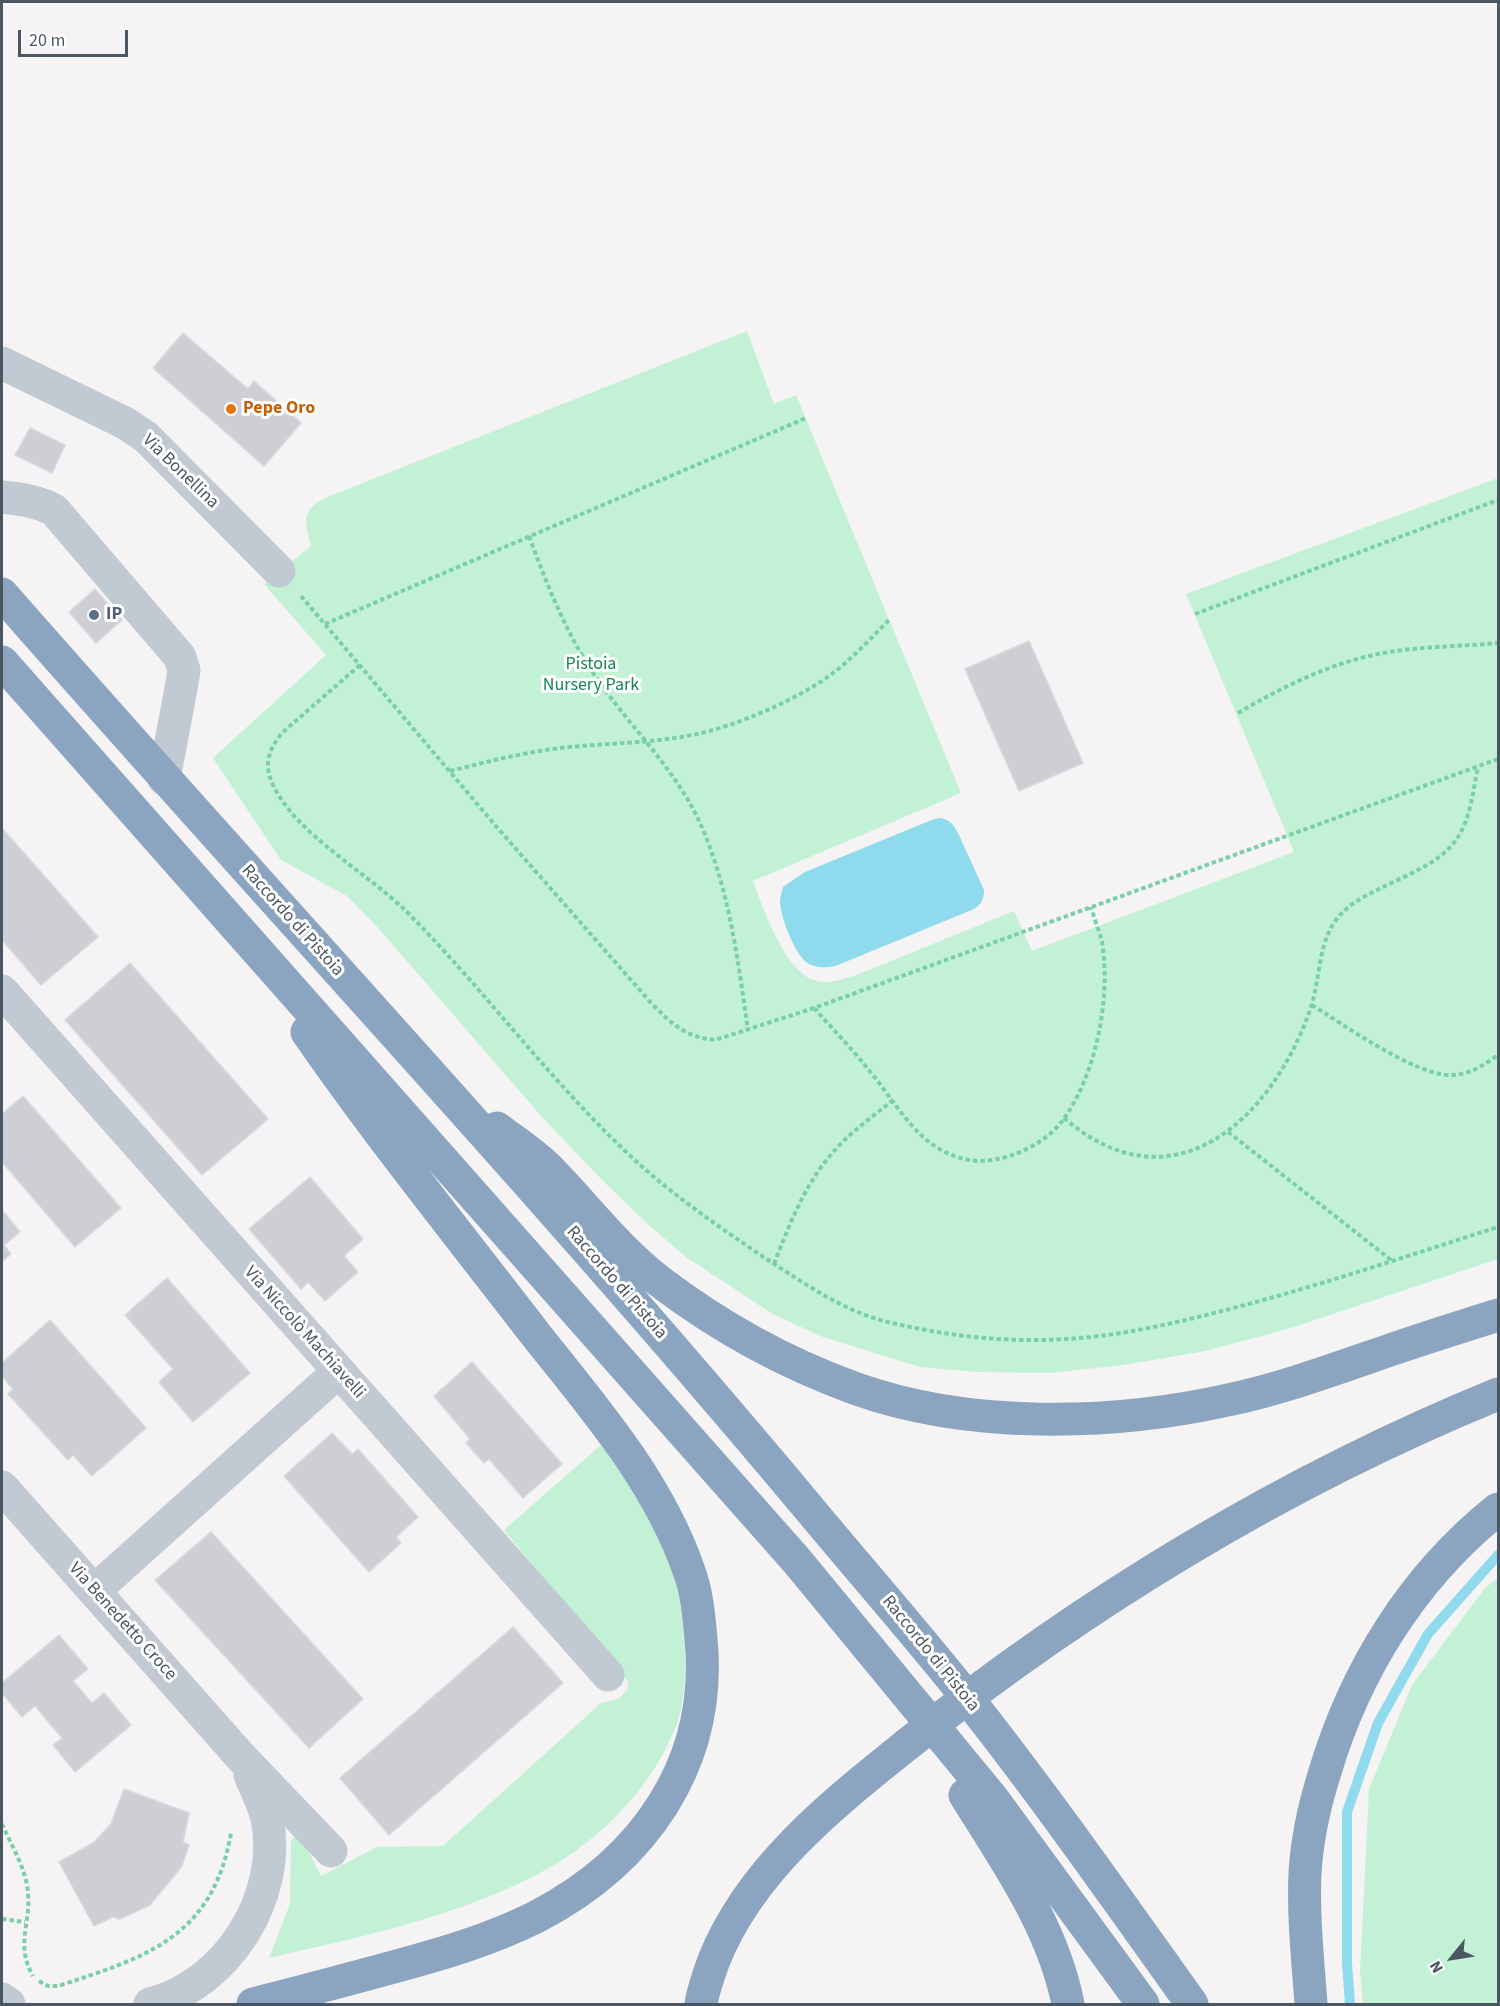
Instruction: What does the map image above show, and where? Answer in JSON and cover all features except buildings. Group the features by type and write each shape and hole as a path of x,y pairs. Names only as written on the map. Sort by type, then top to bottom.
{"highway":[{"name":"Raccordo di Pistoia","path":"2,594 164,779 715,1396 960,1688 1096,1869 1192,2004"},
{"path":"2,662 789,1552 993,1799 1143,2004"},
{"path":"217,903 379,1134 603,1420 647,1483 667,1518 691,1575 704,1667 697,1727 688,1757 670,1796 648,1827 621,1858 582,1890 536,1917 453,1951 253,2004"},
{"path":"442,1088 533,1154 616,1243 658,1280 708,1314 806,1369 856,1389 946,1411 1060,1419 1164,1412 1273,1389 1498,1315"},
{"path":"701,2004 721,1943 769,1871 815,1821 871,1774 1016,1662 1105,1600 1193,1546 1377,1448 1450,1413 1498,1394"},
{"path":"1311,2004 1305,1935 1305,1872 1312,1815 1331,1749 1352,1698 1377,1647 1401,1612 1433,1571 1461,1541 1498,1509"},
{"path":"875,1655 900,1700 962,1791 1030,1901 1060,1973 1068,2004"}],"street":[{"name":"Via Bonellina","path":"2,363 94,407 141,433 279,571"},
{"path":"2,497 42,503 54,510 180,657 184,670 164,779"},
{"name":"Via Niccolò Machiavelli","path":"2,991 608,1675"},
{"path":"94,1591 338,1372"},
{"name":"Via Benedetto Croce","path":"2,1487 241,1757 332,1851"},
{"name":"Via Benedetto Croce","path":"150,2004 178,1994 197,1984 213,1971 242,1935 256,1909 264,1886 269,1838 264,1810 241,1757"},
{"path":"2,1999 9,2004"}],"path":[{"path":"325,624 806,418"},
{"path":"1195,614 1498,500"},
{"path":"529,536 557,609 575,646 623,715 680,786 700,823 717,869 740,972 748,1030"},
{"path":"279,571 652,1004 670,1022 699,1038 715,1040 814,1008 1498,759"},
{"path":"450,771 521,754 570,747 646,742 693,735 724,726 766,710 831,674 889,620"},
{"path":"1238,713 1280,689 1305,678 1369,656 1396,651 1498,643"},
{"path":"360,665 274,743 268,756 268,768 270,779 284,804 318,839 365,875 408,913 622,1149 673,1192 730,1234 840,1306 888,1322 949,1334 1064,1340 1125,1334 1291,1294 1498,1227"},
{"path":"1064,1118 1084,1135 1105,1147 1130,1154 1175,1156 1199,1149 1228,1132 1265,1094 1286,1063 1312,1005 1326,940 1334,923 1344,910 1361,898 1424,866 1450,848 1465,823 1478,766"},
{"path":"814,1008 849,1046 925,1139 961,1159 981,1162 1003,1158 1043,1139 1064,1118 1080,1092 1093,1053 1104,997 1101,940 1090,907"},
{"path":"1312,1005 1405,1061 1425,1070 1447,1075 1468,1073 1498,1055"},
{"path":"774,1263 795,1212 823,1164 849,1136 893,1101"},
{"path":"1228,1132 1391,1261"},
{"path":"2,1824 26,1881 29,1894 24,1950 28,1966 40,1982 48,1986 58,1986 121,1966 146,1955 174,1937 187,1925 206,1901 223,1869 233,1824"},
{"path":"2,1919 25,1923"}],"green space":[{"name":"Pistoia Nursery Park","path":"747,331 774,404 796,395 961,793 753,881 769,923 786,954 795,967 806,976 822,982 854,976 1014,911 1032,951 1294,852 1186,594 1498,478 1498,1259 1291,1328 1205,1351 1124,1365 1049,1373 976,1372 920,1367 820,1336 771,1313 686,1257 650,1226 542,1117 380,930 347,896 281,860 213,758 326,655 264,584 311,546 306,521 309,510 330,496"},
{"path":"601,1445 632,1489 659,1537 672,1570 680,1606 685,1648 681,1710 665,1751 650,1775 634,1797 594,1837 572,1854 524,1881 462,1907 398,1927 269,1958 290,1904 291,1841 296,1834 301,1836 321,1876 377,1847 443,1846 601,1703 618,1699 628,1689 628,1682 504,1530"},
{"path":"1498,1578 1498,2004 1363,2004 1360,1972 1369,1789 1412,1685 1485,1588"}],"water":[{"path":"941,818 953,825 956,830 984,890 983,899 979,905 838,965 822,967 806,962 792,942 785,924 780,901 783,887 805,872"}],"waterway":[{"path":"1350,2004 1347,1963 1347,1812 1378,1723 1428,1634 1498,1555"}],"place":[{"name":"Pepe Oro","path":"231,409"},
{"name":"IP","path":"94,615"}]}
